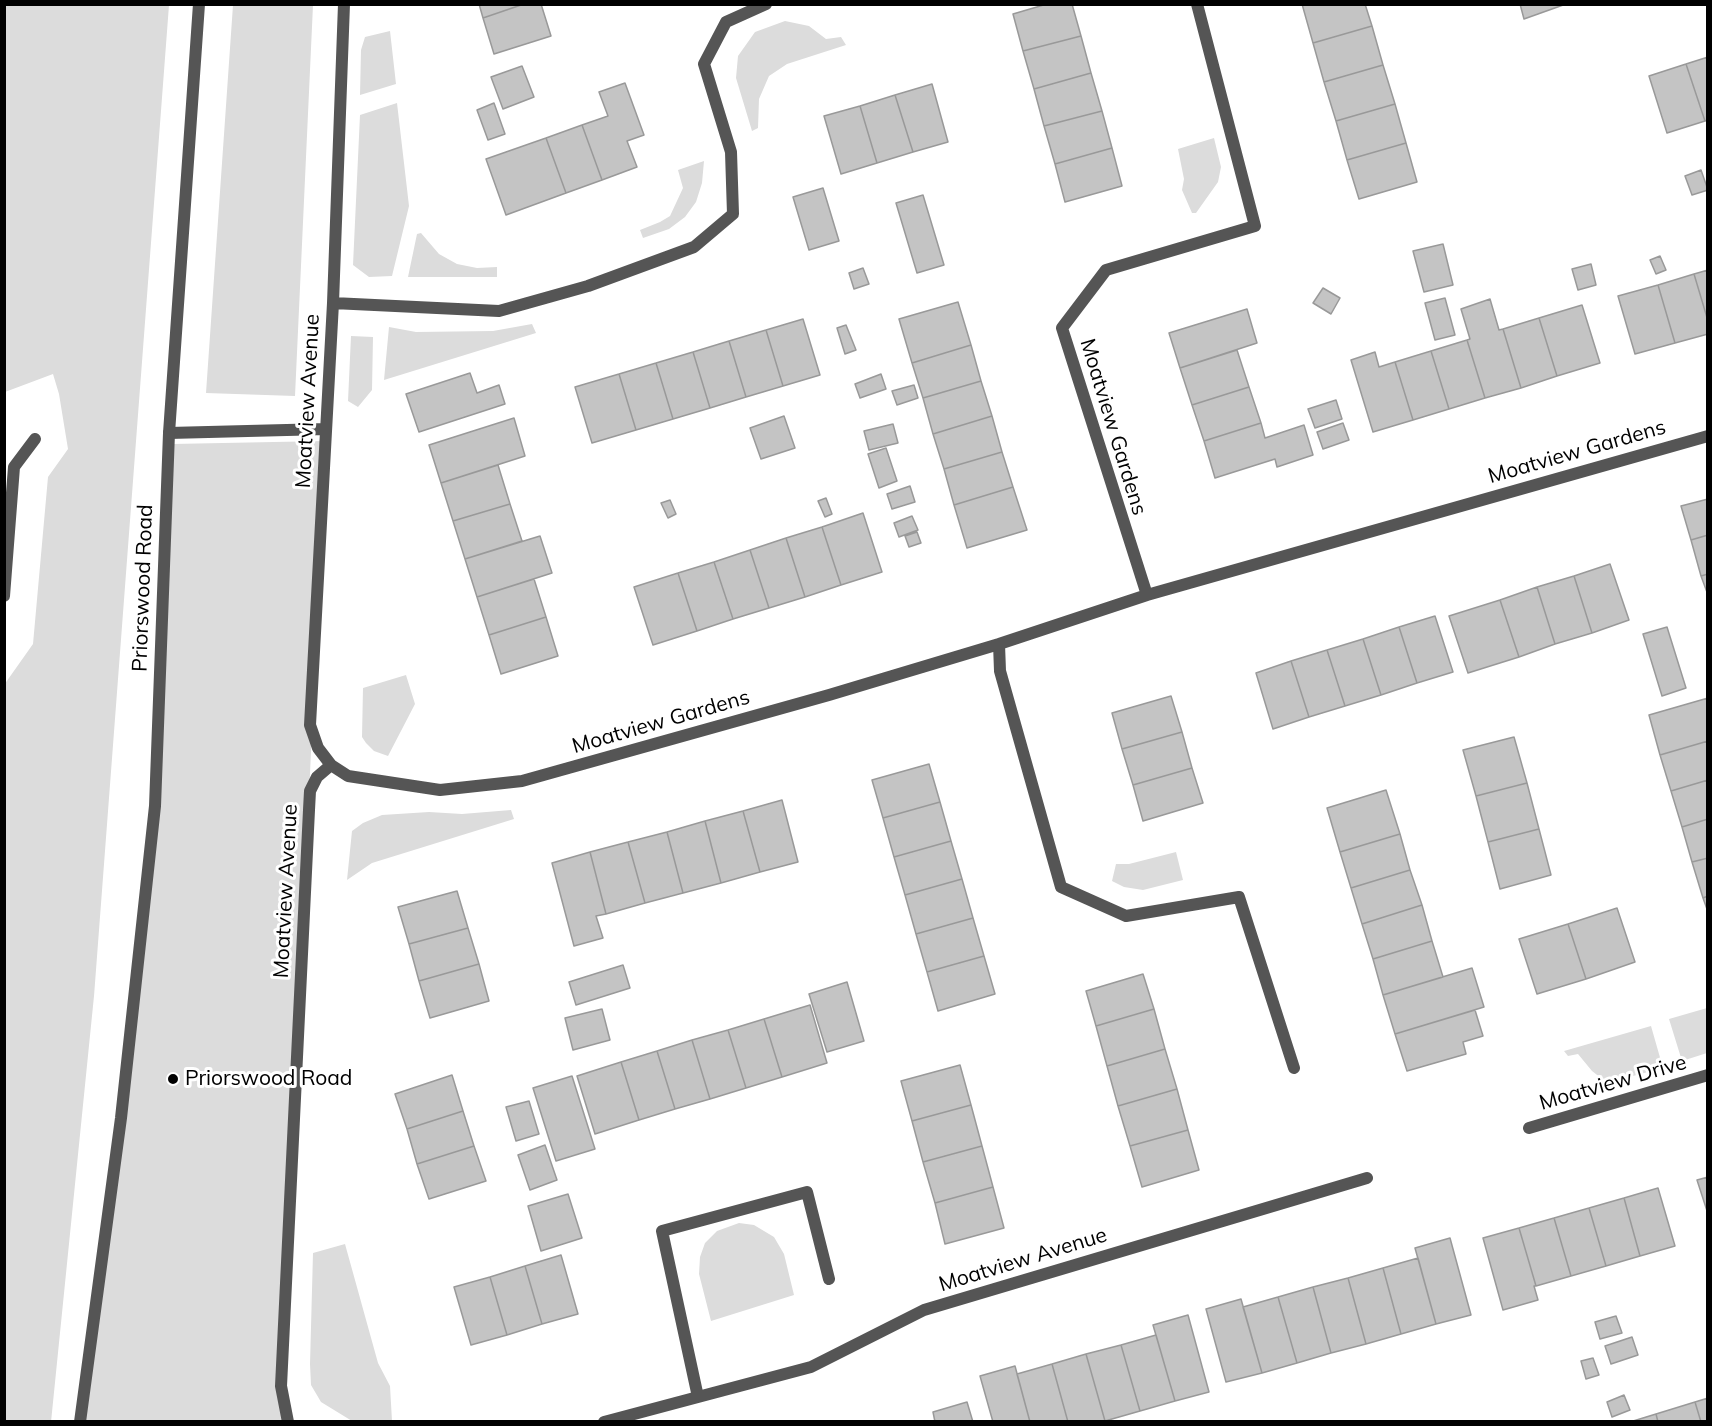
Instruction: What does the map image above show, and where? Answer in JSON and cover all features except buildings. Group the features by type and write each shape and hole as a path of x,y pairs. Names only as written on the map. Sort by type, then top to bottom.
{"street":[{"name":"Priorswood Road","path":"80,1422 121,1118 156,806 169,433 199,4"},
{"name":"Moatview Avenue","path":"288,1422 281,1386 310,791 317,777 331,765 318,748 310,725 333,303 344,4"},
{"name":"Moatview Avenue","path":"333,303 499,311 588,286 694,247 733,214 731,152 704,64 726,22 766,4"},
{"name":"Moatview Gardens","path":"1147,595 1062,328 1106,270 1255,225 1197,4"},
{"path":"169,433 326,429"},
{"name":"Moatview Gardens","path":"331,765 348,776 440,790 522,782 829,695 999,644 1147,595 1707,436"},
{"path":"4,596 14,466 35,439"},
{"path":"999,644 1000,671 1061,887 1126,916 1239,897 1294,1068"},
{"name":"Moatview Drive","path":"1529,1128 1707,1075"},
{"name":"Moatview Avenue","path":"604,1422 811,1367 924,1310 1367,1178"},
{"path":"698,1397 663,1232 807,1192 829,1280"}],"shaded area":[{"path":"5,4 169,5 94,996 51,1422 5,1421 4,685 33,644 48,477 68,449 59,394 53,374 5,392"},
{"path":"233,5 313,5 295,396 206,393"},
{"path":"785,21 809,26 826,39 841,37 846,45 787,64 769,76 759,99 758,128 752,131 736,78 738,56 755,32"},
{"path":"390,31 396,84 360,95 361,50 365,37"},
{"path":"397,103 409,206 392,276 369,277 353,265 360,115"},
{"path":"1214,138 1221,167 1218,182 1196,213 1192,213 1182,190 1184,179 1178,149"},
{"path":"704,161 702,183 696,202 685,217 669,229 643,238 640,230 670,216 683,188 678,170"},
{"path":"421,233 439,254 457,264 477,268 497,267 497,277 408,277 417,234"},
{"path":"532,324 536,333 384,380 389,327 416,332 493,331"},
{"path":"351,336 373,337 372,390 358,407 348,401"},
{"path":"325,441 282,1394 287,1421 84,1422 160,760 172,444"},
{"path":"406,675 415,704 388,756 374,751 362,737 363,688"},
{"path":"511,810 514,819 372,863 347,880 352,831 363,823 382,815 429,812 462,814"},
{"path":"1176,852 1183,880 1143,890 1124,887 1112,881 1116,864 1129,864"},
{"path":"1707,1008 1707,1053 1682,1061 1669,1019"},
{"path":"1651,1026 1663,1068 1614,1081 1601,1078 1578,1054 1568,1056 1564,1051"},
{"path":"739,1223 754,1225 774,1237 784,1254 794,1295 711,1321 699,1274 700,1257 705,1243 717,1231"},
{"path":"345,1244 378,1363 390,1386 392,1421 352,1421 321,1402 311,1385 313,1253"}],"place":[{"name":"Priorswood Road","path":"173,1079"}]}
